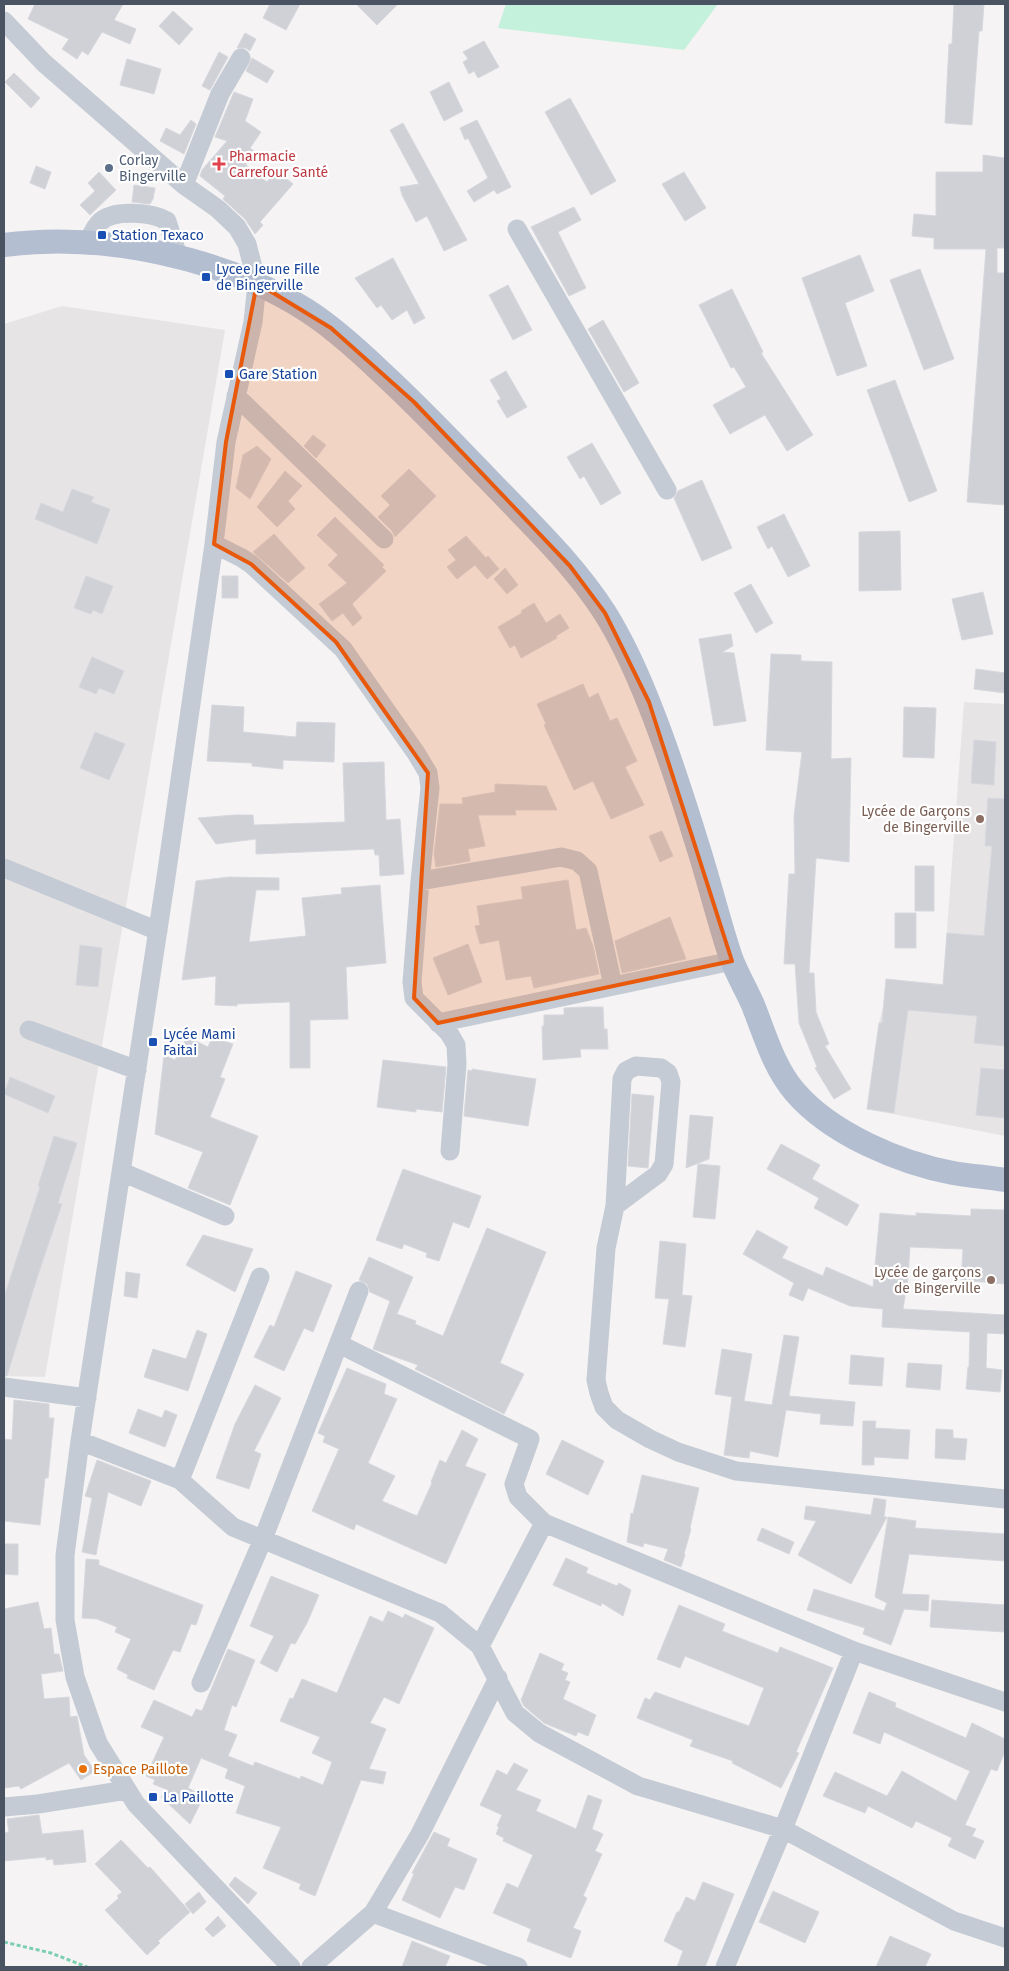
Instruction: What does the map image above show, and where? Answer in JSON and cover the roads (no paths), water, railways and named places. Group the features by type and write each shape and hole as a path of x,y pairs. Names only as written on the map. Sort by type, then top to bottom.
{"main road":[{"path":"4,245 24,242 88,242 178,256 258,284 306,310 331,328 358,350 414,402 570,566 605,613 632,663 649,702 698,846 732,961 782,1073 794,1091 822,1117 852,1136 885,1152 951,1172 1005,1180"}],"street":[{"path":"4,21 44,63 184,185 218,209 237,227 247,244 258,284 253,322 226,442 214,544 158,931 80,1441 65,1555 65,1620 75,1677 98,1743 136,1804 291,1967"},
{"path":"184,185 216,102 241,58"},
{"path":"88,242 98,223 113,214 160,216 167,221 178,256"},
{"path":"517,229 667,490"},
{"path":"236,396 384,539"},
{"path":"214,544 251,564 343,649 416,753 430,780 412,982 414,998 449,1033 456,1045 457,1064 450,1151"},
{"path":"420,881 561,857 577,861 588,871 613,986"},
{"path":"4,868 158,931"},
{"path":"438,1023 732,961"},
{"path":"29,1030 137,1070"},
{"path":"615,1206 658,1174 664,1164 671,1082 668,1073 661,1068 636,1066 626,1071 622,1079 615,1206 606,1248 596,1380 604,1407 617,1420 678,1452 736,1471 1005,1499"},
{"path":"122,1172 225,1216"},
{"path":"180,1480 260,1278"},
{"path":"201,1683 263,1540 359,1291"},
{"path":"339,1344 530,1440 514,1484 518,1497 544,1523 854,1651 1005,1702"},
{"path":"4,1387 87,1398"},
{"path":"80,1441 180,1480 234,1527 440,1613 480,1646 515,1713 539,1733 638,1786 783,1830 954,1921 1005,1938"},
{"path":"480,1646 544,1523"},
{"path":"725,1967 783,1830 854,1651"},
{"path":"311,1967 374,1914 420,1834 498,1678"},
{"path":"4,1807 38,1804 127,1790"},
{"path":"374,1914 518,1967"}],"place":[{"name":"Pharmacie Carrefour Santé","path":"219,164"},
{"name":"Corlay Bingerville","path":"109,168"},
{"name":"Station Texaco","path":"102,235"},
{"name":"Lycee Jeune Fille de Bingerville","path":"206,277"},
{"name":"Gare Station","path":"229,374"},
{"name":"Lycée de Garçons de Bingerville","path":"980,819"},
{"name":"Lycée Mami Faitai","path":"153,1042"},
{"name":"Lycée de garçons de Bingerville","path":"991,1280"},
{"name":"Espace Paillote","path":"83,1769"},
{"name":"La Paillotte","path":"153,1797"}]}
